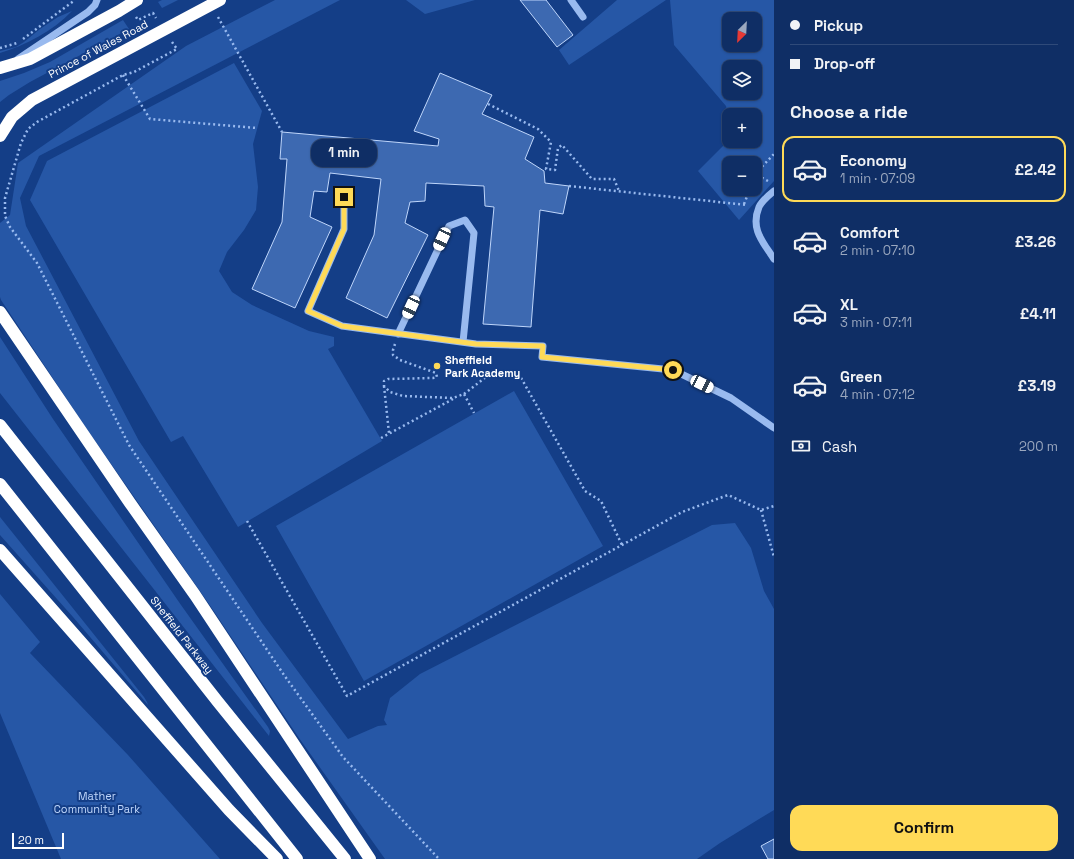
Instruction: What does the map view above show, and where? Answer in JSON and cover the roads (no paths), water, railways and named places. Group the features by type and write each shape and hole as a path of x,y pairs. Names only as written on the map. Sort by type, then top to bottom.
{"highway":[{"name":"Prince of Wales Road","path":"0,136 12,117 32,100 220,0"},
{"path":"3,68 30,59 133,2"},
{"path":"0,312 130,503 195,595 370,859"},
{"name":"Sheffield Parkway","path":"0,426 345,859"},
{"path":"0,484 297,859"},
{"path":"0,550 229,810 276,859"}],"street":[{"path":"3,68 88,12 95,5 97,0"},
{"path":"571,0 583,17"},
{"path":"774,191 760,206 756,221 757,232 774,259"},
{"path":"344,197 344,229 308,311 342,326 476,344 543,346 542,357 673,370 731,398 774,428"},
{"path":"398,334 449,226 465,220 474,233 463,342"}],"place":[{"name":"Sheffield Park Academy","path":"437,366"}],"park label":[{"name":"Mather Community Park","path":"97,802"}]}
